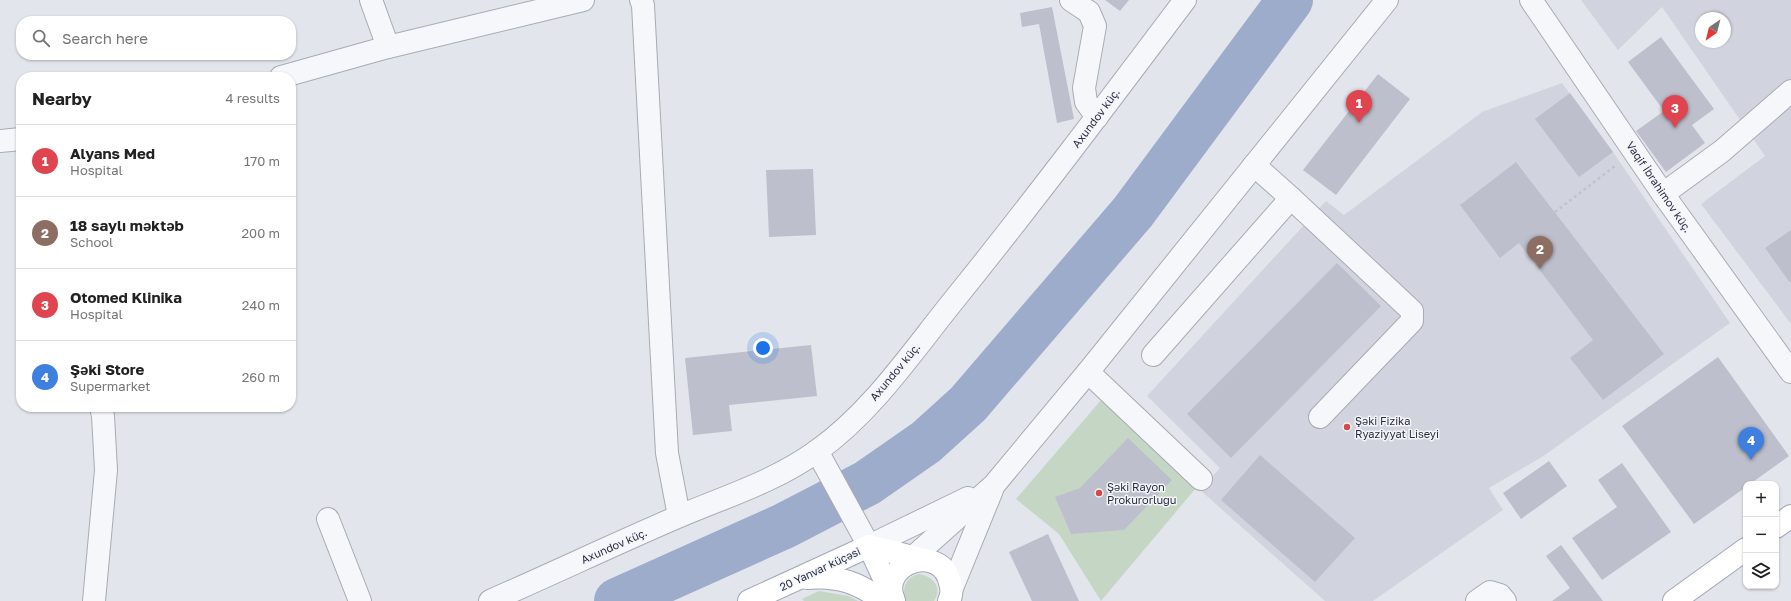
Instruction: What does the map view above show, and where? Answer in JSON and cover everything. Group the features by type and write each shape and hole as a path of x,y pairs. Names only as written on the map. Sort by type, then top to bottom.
{"main road":[{"path":"1779,525 1791,516"},
{"path":"864,538 913,562 937,564 944,570 950,579 953,597"},
{"path":"864,538 894,601"},
{"name":"20 Yanvar küçəsi","path":"749,601 796,580 864,538"},
{"path":"1674,601 1743,551"},
{"path":"894,601 892,586 894,577 913,562"},
{"path":"796,580 819,577 840,578 857,584 884,601"}],"street":[{"path":"371,0 388,47"},
{"path":"296,73 388,47 583,0"},
{"path":"641,0 643,5 667,453 679,516"},
{"path":"1071,0 1088,12 1096,26 1084,88 1086,102 1098,117"},
{"name":"Axundov küç.","path":"490,601 679,516 764,481 817,451 865,408 898,369 1040,193 1185,0"},
{"path":"913,562 994,485 1088,372 1387,0"},
{"name":"Vaqif İbrahimov küç.","path":"1531,0 1663,194 1791,372"},
{"path":"1663,194 1722,151 1791,90"},
{"path":"0,141 16,139"},
{"path":"1254,165 1292,198 1412,311 1412,321 1320,417"},
{"path":"1153,355 1292,198"},
{"path":"1088,372 1201,479"},
{"path":"94,601 106,470 102,412"},
{"path":"817,451 864,538 994,485"},
{"path":"953,597 994,485"},
{"path":"328,518 360,601"},
{"path":"1477,601 1490,592 1500,595 1505,601"}],"path":[{"path":"1555,212 1635,151"}],"shaded area":[{"path":"1581,0 1791,0 1791,324 1701,204 1765,156 1662,7 1618,50"},
{"path":"1562,83 1613,152 1730,323 1542,457 1489,488 1503,510 1373,601 1325,601 1200,490 1220,468 1147,396 1326,201 1344,215 1482,112"}],"green space":[{"path":"1102,399 1196,488 1101,601 1059,534 1016,499"},
{"path":"919,574 929,577 935,583 937,587 937,596 934,601 906,601 904,588 908,580"},
{"path":"819,591 849,596 858,601 804,601 802,599"}],"building":[{"path":"1105,0 1129,0 1120,11"},
{"path":"1052,7 1074,119 1057,123 1039,24 1022,27 1020,13"},
{"path":"1661,37 1714,109 1692,125 1705,143 1666,172 1636,131 1664,111 1628,62"},
{"path":"1378,74 1410,99 1336,195 1303,170"},
{"path":"1570,93 1613,152 1579,177 1535,119"},
{"path":"1516,162 1664,354 1603,400 1570,358 1593,340 1519,243 1500,258 1460,205"},
{"path":"813,169 816,235 769,237 766,170"},
{"path":"1791,230 1791,284 1765,248"},
{"path":"1337,263 1381,306 1231,458 1187,414"},
{"path":"811,345 817,396 729,405 732,431 693,435 685,358"},
{"path":"1718,357 1789,456 1754,481 1743,481 1743,489 1694,524 1622,426"},
{"path":"1128,438 1172,480 1124,530 1071,534 1055,497 1080,488"},
{"path":"1260,455 1355,538 1315,582 1221,500"},
{"path":"1549,461 1567,486 1521,519 1503,493"},
{"path":"1622,463 1671,532 1602,580 1572,538 1617,507 1598,480"},
{"path":"1048,534 1079,601 1032,601 1009,552"},
{"path":"1561,545 1603,601 1552,601 1570,588 1546,556"}],"waterway":[{"path":"617,601 784,526 867,483 926,442 968,404 1133,212 1290,0"}],"place":[{"name":"Alyans Med","path":"1359,123"},
{"name":"Otomed Klinika","path":"1675,128"},
{"name":"18 saylı məktəb","path":"1540,269"},
{"name":"Şəki Fizika Ryaziyyat Liseyi","path":"1347,427"},
{"name":"Şəki Store","path":"1751,460"},
{"name":"Şəki Rayon Prokurorluğu","path":"1099,493"}]}
